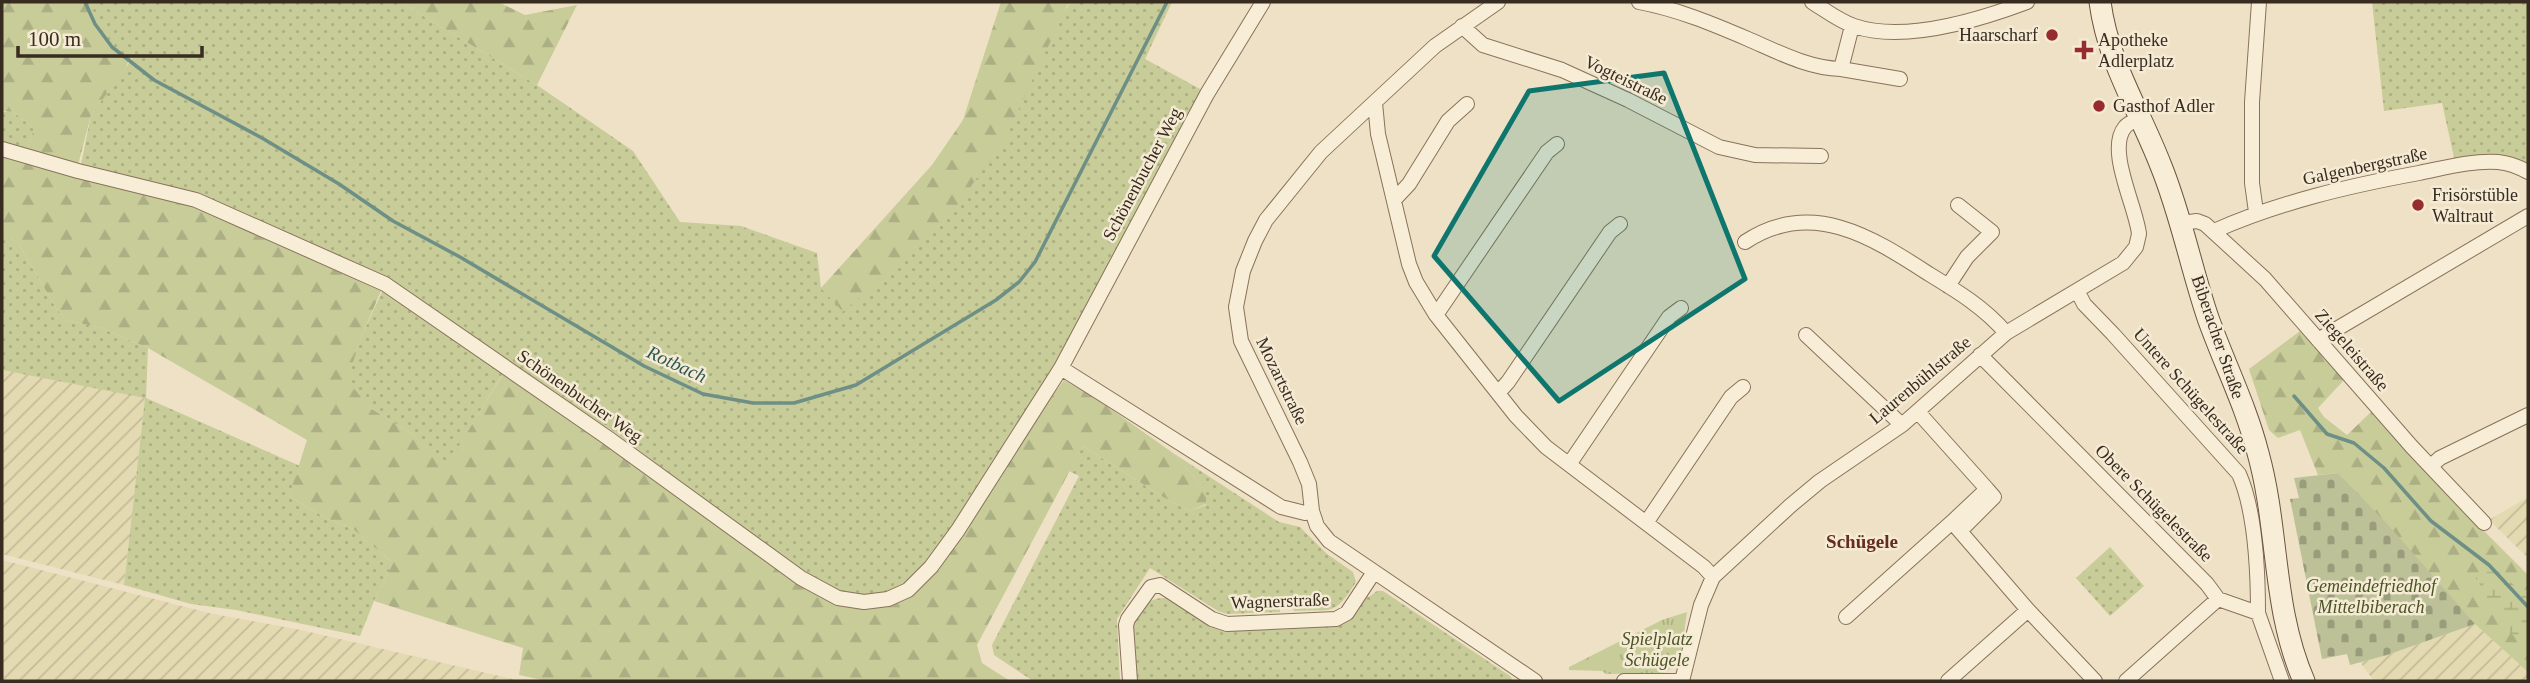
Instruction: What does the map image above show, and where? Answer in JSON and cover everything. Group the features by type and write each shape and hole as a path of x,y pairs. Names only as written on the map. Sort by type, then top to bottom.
{"street":[{"name":"Schönenbucher Weg","path":"2,149 196,200 385,284 608,438 802,578 838,598 864,602 887,599 908,590 930,567 958,530 1061,369 1207,94 1263,2"},
{"path":"1462,26 1498,2"},
{"path":"1639,2 1682,13 1802,62 1900,79"},
{"path":"1812,2 1852,26 1890,32 1923,31 2027,2"},
{"name":"Biberacher Straße","path":"2100,2 2118,71 2160,163 2181,223 2208,317 2259,454 2272,523 2285,629 2304,681"},
{"path":"2256,212 2252,183 2252,102 2259,2"},
{"name":"Mozartstraße","path":"1462,26 1393,82 1375,103 1321,152 1266,220 1238,287 1236,307 1241,341 1300,462 1309,484 1312,512 1317,526 1329,541 1535,681"},
{"name":"Vogteistraße","path":"1462,26 1483,45 1562,70 1628,100 1719,147 1755,155 1821,156"},
{"path":"1841,69 1852,26"},
{"path":"1375,103 1378,134 1409,264 1416,282 1436,315 1497,393 1546,447 1704,567 1713,577"},
{"path":"1394,200 1409,184 1448,121 1467,104"},
{"name":"Laurenbühlstraße","path":"1680,681 1701,605 1713,577 1820,481 1902,425 2006,333 2041,310 2078,292 2132,255 2139,241 2138,224 2120,164 2119,146 2126,125 2139,119"},
{"path":"1436,315 1547,152 1557,144"},
{"name":"Galgenbergstraße","path":"2214,231 2256,212 2360,184 2457,166 2498,162 2510,164 2528,173"},
{"path":"1948,286 1967,257 1992,232 1958,205"},
{"path":"2318,340 2528,216"},
{"name":"Ziegeleistraße","path":"2181,223 2197,221 2214,231 2265,279 2484,523"},
{"path":"1745,242 1761,232 1787,224 1822,223 1861,233 1993,317 2006,333"},
{"path":"1497,393 1508,382 1610,232 1620,224"},
{"name":"Untere Schügelestraße","path":"2078,292 2091,312 2239,474 2257,561 2258,613"},
{"path":"1570,464 1669,317 1681,308"},
{"path":"1806,335 1902,425"},
{"name":"Obere Schügelestraße","path":"1980,355 2207,584 2218,599"},
{"path":"1061,369 1282,508 1312,512"},
{"path":"1646,523 1731,397 1743,387"},
{"path":"1846,617 1956,526 1987,489 1918,412"},
{"path":"2431,466 2440,458 2528,415"},
{"path":"1956,526 2028,610 2095,681"},
{"name":"Wagnerstraße","path":"1130,681 1126,625 1150,587 1160,585 1212,619 1227,624 1336,619 1347,613 1374,572"},
{"path":"2126,681 2218,599 2258,613 2282,681"},
{"path":"1948,681 2028,610"},
{"path":"1624,681 1680,681"}],"highlighted area":[{"path":"1664,73 1745,279 1559,401 1434,256 1529,91"}],"shaded area":[{"path":"2,370 145,397 124,585 2,554"},
{"path":"2528,497 2528,558 2489,520"},
{"path":"2,560 209,613 301,630 521,681 2,681"},
{"path":"2475,624 2528,672 2528,681 2374,681 2360,662 2387,655"}],"green space":[{"path":"2,2 85,2 103,34 129,60 91,115 77,169 26,153 34,128 13,112 2,111"},
{"path":"85,2 402,3 537,85 633,151 680,222 741,226 817,253 821,288 843,311 1071,2 1172,2 1145,59 1202,90 1055,372 928,564 905,585 887,594 865,597 839,594 803,573 613,431 508,365 444,471 414,435 370,408 346,380 362,335 388,279 80,169 91,115 134,56 129,60 109,41"},
{"path":"396,2 498,2 525,15 577,5 537,85 402,3"},
{"path":"1001,2 1071,2 1004,141 950,215 843,312 821,288 932,165 963,120"},
{"path":"2372,2 2528,2 2528,166 2455,162 2442,103 2384,111"},
{"path":"2,112 13,112 34,128 26,153 2,146"},
{"path":"2,153 194,202 381,291 347,380 370,408 414,435 444,470 503,374 836,602 909,594 1064,380 1094,397 1173,453 1206,491 1206,504 1190,511 1083,446 977,645 982,663 1010,681 547,681 519,675 523,648 374,601 393,563 353,529 324,517 289,496 307,440 148,348 101,328 66,320 56,308 20,246 2,227"},
{"path":"2,227 20,246 56,308 66,320 101,328 148,348 146,398 300,466 289,496 324,517 353,529 393,563 360,636 236,610 191,604 124,585 145,398 2,370"},
{"path":"2300,331 2344,380 2318,408 2324,417 2347,435 2372,411 2528,575 2528,672 2475,624 2338,473 2318,475 2300,430 2278,438 2269,430 2249,369"},
{"path":"1083,446 1190,511 1206,505 1206,491 1173,453 1279,522 1300,527 1327,554 1353,572 1356,582 1343,601 1331,609 1294,611 1293,602 1280,602 1280,612 1227,614 1150,568 1117,619 1120,681 1033,681 994,655 992,645 1079,476 1069,471"},
{"name":"Gemeindefriedhof Mittelbiberach","path":"2338,473 2390,527 2475,624 2350,665 2347,654 2322,659 2290,499 2299,498 2294,478"},
{"path":"2110,547 2144,586 2110,616 2076,578"},
{"path":"2498,571 2528,598 2528,645 2506,630 2473,573"},
{"path":"1377,591 1383,591 1510,676 1513,681 1135,681 1133,627 1141,609 1158,598 1171,600 1205,622 1228,631 1341,625 1350,620 1366,596 1369,597"},
{"name":"Spielplatz Schügele","path":"1687,612 1680,662 1664,673 1606,674 1602,671 1569,670 1569,667 1662,620"}],"waterway":[{"name":"Rotbach","path":"85,2 95,24 112,47 154,80 262,138 339,184 393,221 460,257 644,366 703,394 753,403 794,403 856,385 996,300 1019,282 1035,262 1167,2"},
{"path":"2294,396 2327,434 2354,443 2384,468 2431,521 2489,565 2528,607"}],"place":[{"name":"Haarscharf","path":"2052,35"},
{"name":"Apotheke Adlerplatz","path":"2084,50"},
{"name":"Gasthof Adler","path":"2099,106"},
{"name":"Frisörstüble Waltraut","path":"2418,205"}],"district":[{"name":"Schügele","path":"1862,541"}]}
